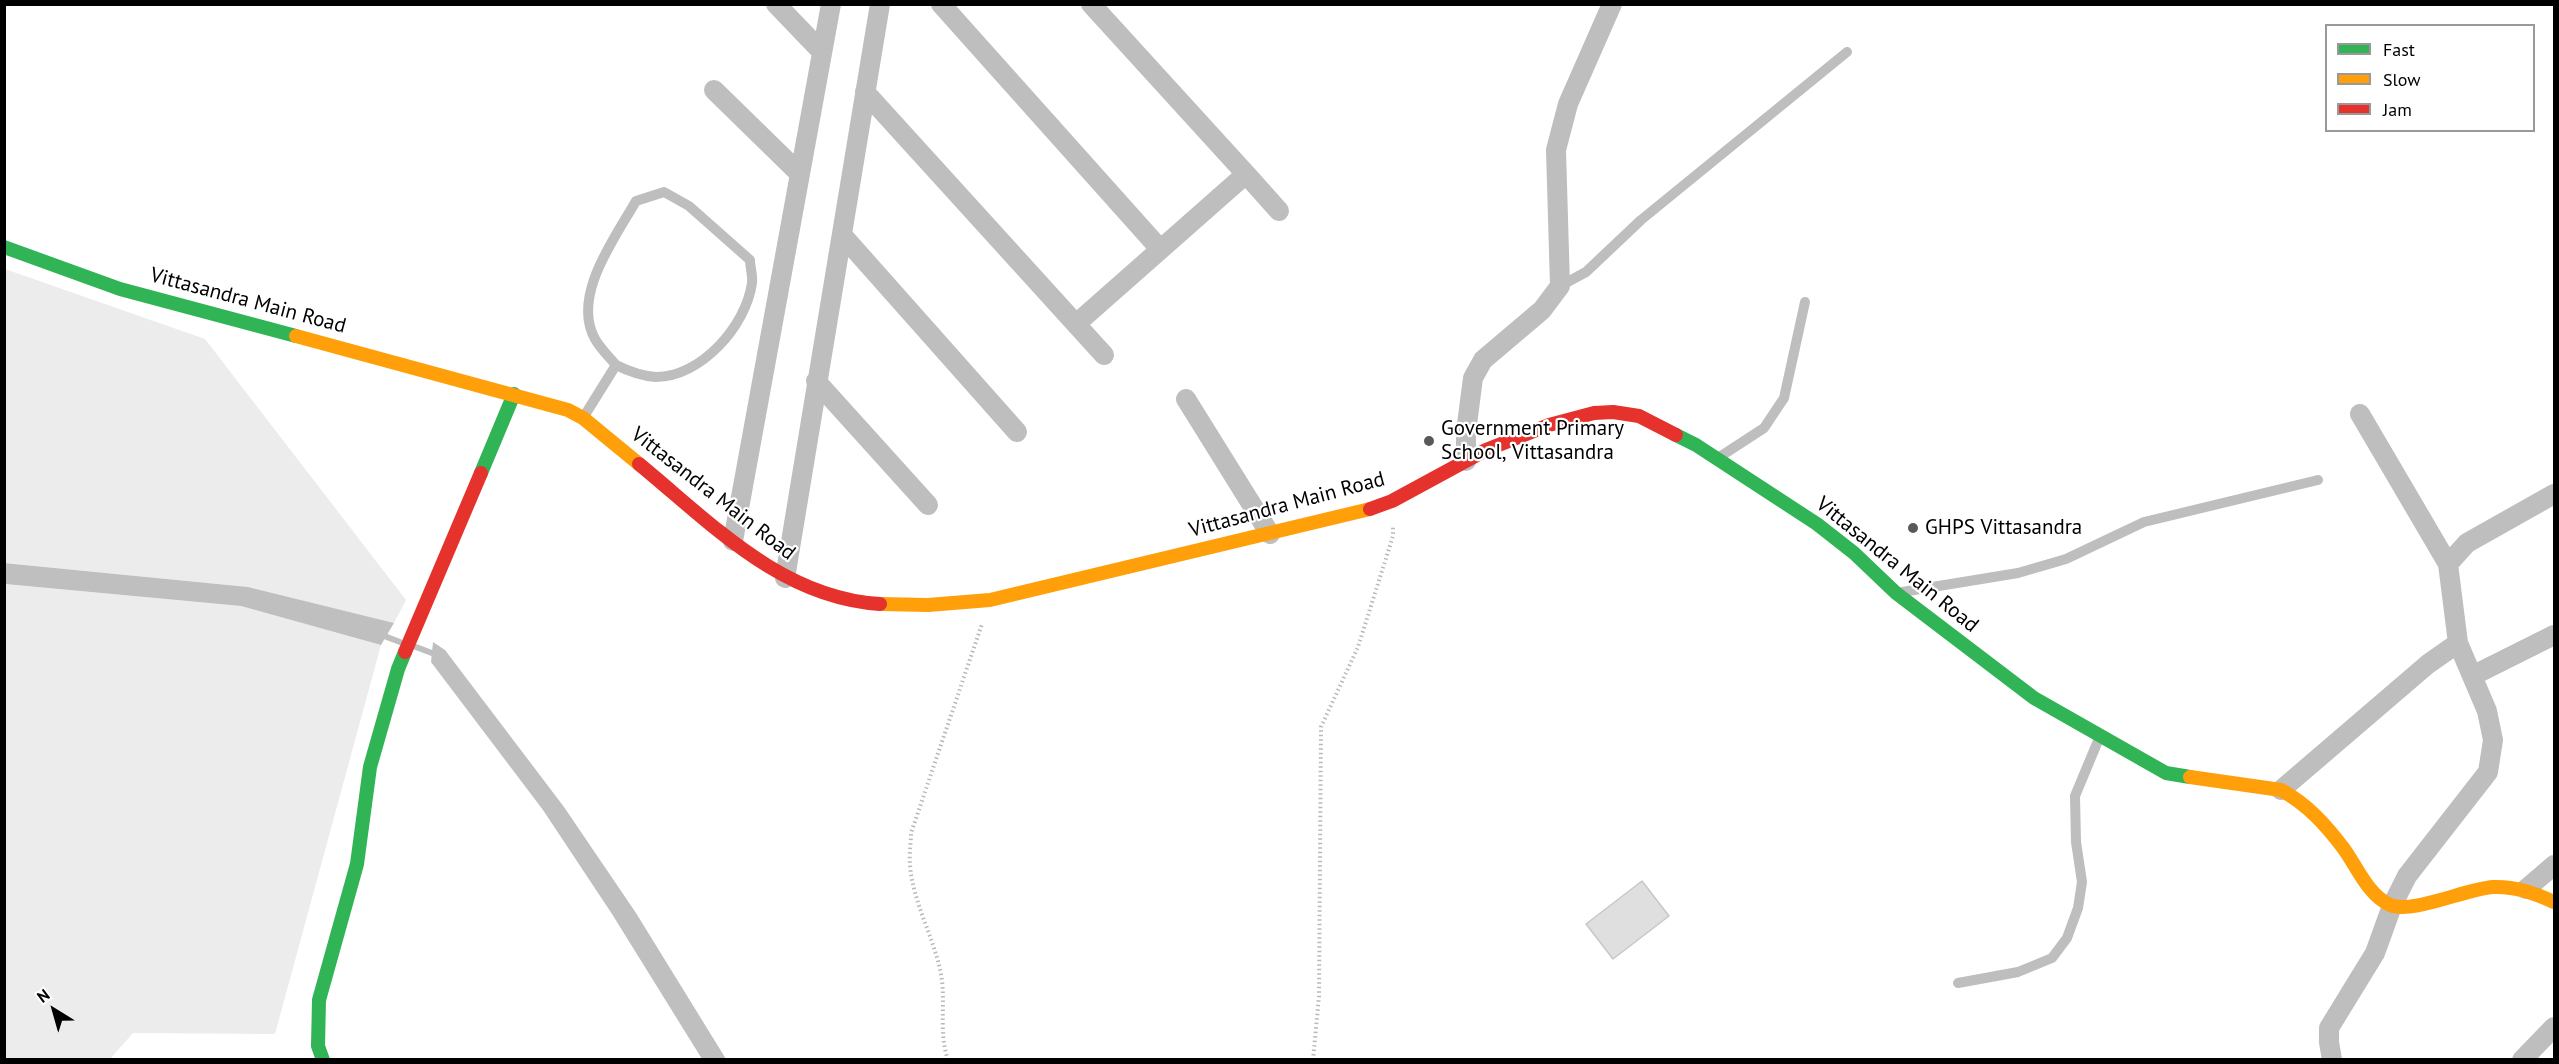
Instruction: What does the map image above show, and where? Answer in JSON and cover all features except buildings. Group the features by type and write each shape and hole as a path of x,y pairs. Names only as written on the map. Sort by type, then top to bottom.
{"street":[{"path":"776,4 822,52"},
{"path":"734,541 831,4"},
{"path":"785,578 880,4"},
{"path":"941,4 1160,249"},
{"path":"1091,4 1279,211"},
{"path":"1466,461 1466,432 1473,378 1483,360 1542,310 1560,285 1556,150 1568,104 1612,4"},
{"path":"714,90 800,174"},
{"path":"865,92 1104,355"},
{"path":"1076,324 1246,174"},
{"path":"843,236 1017,432"},
{"name":"Vittasandra Main Road","path":"4,247 120,289 555,405 583,418 762,564 785,578 828,596 878,605 922,605 990,600 1358,513 1392,501 1486,450 1572,417 1612,412 1639,416 1662,426 1718,459 1840,541 1896,593 1954,639 2026,692 2100,736 2160,770 2177,776 2281,790 2294,796 2317,817 2370,888 2380,899 2392,906"},
{"path":"816,381 928,505"},
{"path":"323,1059 318,1046 319,1000 357,864 370,767 398,669 514,394"},
{"path":"1186,399 1270,534"},
{"path":"2332,1059 2329,1042 2330,1028 2375,953 2392,906 2413,868 2488,772 2493,740 2487,711 2458,643 2448,564 2360,414"},
{"path":"2448,564 2467,543 2554,494"},
{"path":"2472,675 2554,635"},
{"path":"2281,790 2410,679 2458,643"},
{"path":"2526,889 2554,865"},
{"path":"2392,906 2407,907 2492,886 2526,889 2554,902"},
{"path":"2522,1059 2554,1027"}],"lane":[{"path":"1560,285 1586,272 1641,220 1847,52"},
{"path":"664,192 688,206 750,260 752,282 741,314 721,346 691,368 657,377 635,373 616,365 594,338 588,307 597,269 636,201 664,192"},
{"path":"1718,459 1764,428 1784,398 1805,302"},
{"path":"583,418 616,365"},
{"path":"1896,593 2018,573 2066,559 2144,522 2318,480"},
{"path":"1958,983 2018,972 2052,958 2067,938 2078,908 2082,882 2076,842 2075,796 2100,736"}],"path":[{"path":"1313,1059 1319,996 1321,726 1358,646 1390,547 1393,536 1392,501"},
{"path":"948,1059 945,1051 939,964 910,866 911,833 990,600"}],"shaded area":[{"path":"5,269 205,339 406,600 394,623 248,587 5,563"},
{"path":"4,563 248,587 394,623 381,645 241,606 5,584"},
{"path":"4,584 241,606 381,645 275,1034 133,1033 110,1059 5,1059"},
{"path":"433,642 445,650 564,807 636,913 726,1059 702,1059 612,914 543,810 431,662"}],"waterway":[{"path":"379,634 400,642"},
{"path":"416,647 437,655"}],"traffic: fast":[{"path":"4,247 120,289 296,336"},
{"path":"481,473 514,394"},
{"path":"1676,435 1696,445 1817,524 1854,553 1896,593 2034,698 2166,773 2190,777"},
{"path":"323,1060 318,1046 319,1000 357,864 370,767 405,652"}],"traffic: slow":[{"path":"296,336 568,410 583,418 639,464"},
{"path":"880,604 928,605 990,600 1370,509"},
{"path":"2190,777 2281,790 2308,808 2323,823 2344,849 2369,888 2390,905 2400,907 2425,904 2493,887 2524,891 2554,902"}],"traffic: jam":[{"path":"1370,509 1392,501 1486,450 1549,425 1594,413 1613,412 1639,416 1676,435"},
{"path":"639,464 721,533 779,573 811,588 844,599 880,604"},
{"path":"405,652 481,473"}],"place":[{"name":"Government Primary School, Vittasandra","path":"1429,441"},
{"name":"GHPS Vittasandra","path":"1913,528"}]}
